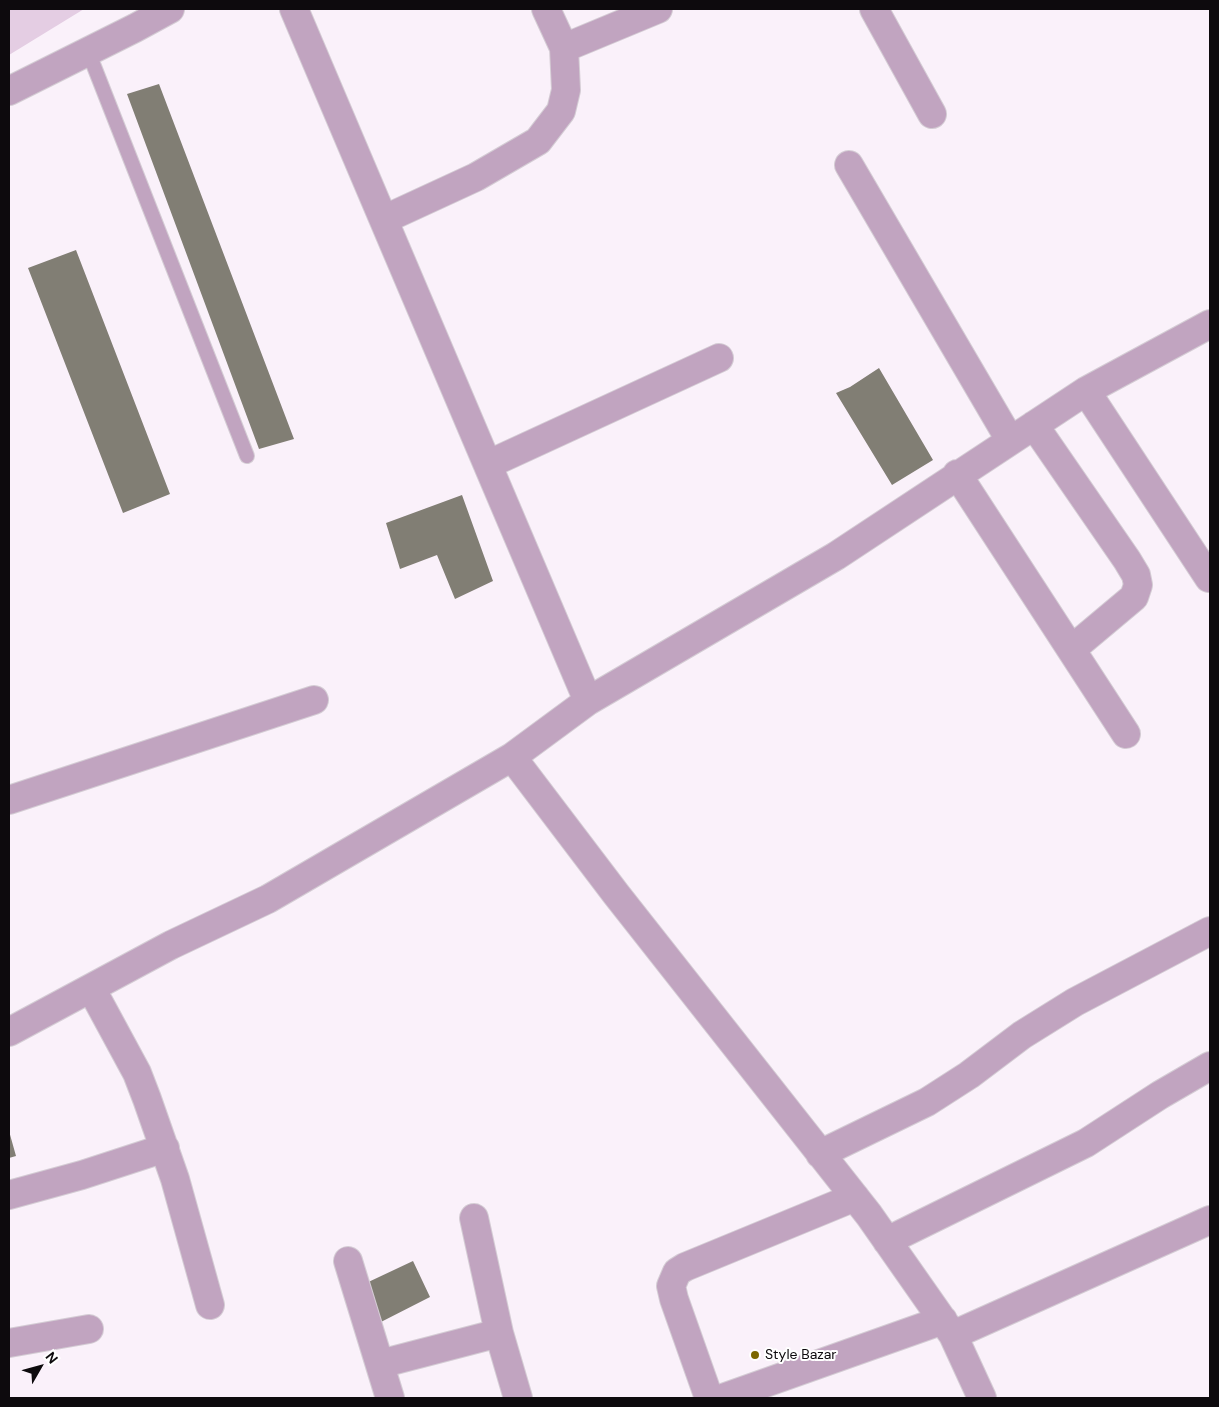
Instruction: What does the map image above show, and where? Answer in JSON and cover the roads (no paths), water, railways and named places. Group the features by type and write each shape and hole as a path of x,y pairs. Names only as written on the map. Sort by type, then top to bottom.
{"street":[{"path":"9,91 170,9"},
{"path":"294,9 322,80 385,220 588,701"},
{"path":"385,220 476,177 538,141 562,111 566,90 564,48 546,9"},
{"path":"564,48 658,9"},
{"path":"874,9 932,114"},
{"path":"849,165 1010,440"},
{"path":"9,1032 171,945 268,899 512,758 588,701 836,556 957,474 1086,391 1210,324"},
{"path":"489,464 719,358"},
{"path":"1086,391 1209,578"},
{"path":"1034,424 1127,560 1136,575 1138,585 1134,597 1072,649"},
{"path":"957,474 1126,734"},
{"path":"9,800 314,700"},
{"path":"512,758 616,894 855,1197 948,1328 982,1398"},
{"path":"820,1154 927,1102 969,1075 1022,1035 1075,1002 1210,931"},
{"path":"91,988 137,1073 165,1148 210,1305"},
{"path":"887,1241 1086,1142 1210,1066"},
{"path":"9,1195 82,1175 165,1148"},
{"path":"709,1398 674,1299 671,1286 677,1272 685,1267 855,1197"},
{"path":"474,1218 499,1333 518,1398"},
{"path":"723,1398 948,1328 1210,1220"},
{"path":"348,1261 390,1398"},
{"path":"9,1343 89,1329"},
{"path":"380,1364 499,1333"}],"lane":[{"path":"88,52 247,456"}],"place":[{"name":"Style Bazar","path":"755,1355"}]}
